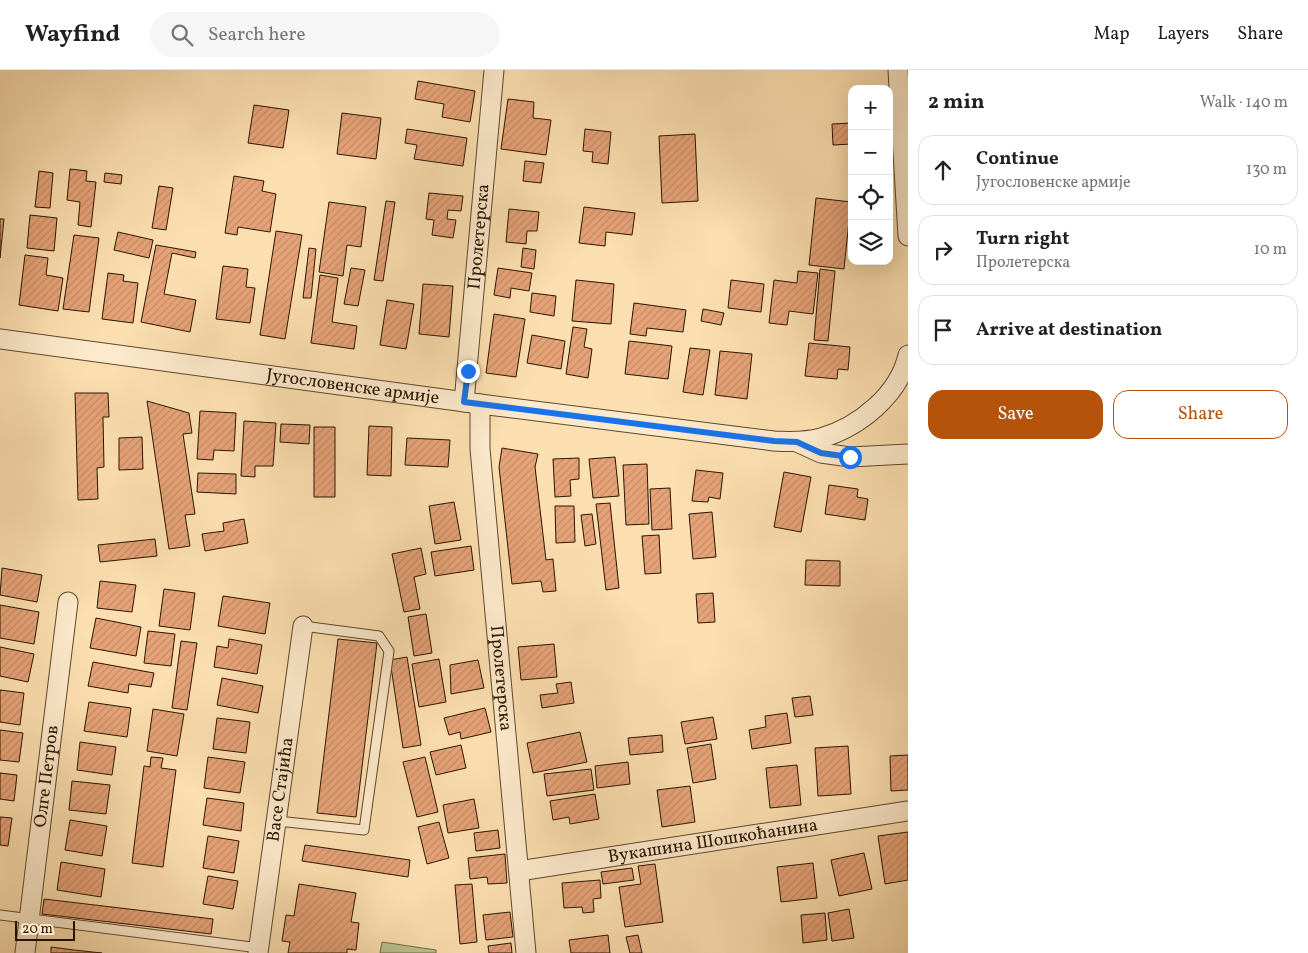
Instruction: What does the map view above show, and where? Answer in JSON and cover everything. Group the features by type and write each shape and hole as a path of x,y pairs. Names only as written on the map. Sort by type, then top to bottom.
{"street":[{"name":"Пролетерска","path":"494,70 472,403 480,449 526,953"},
{"path":"898,70 908,236"},
{"name":"Југословенске армије","path":"0,340 472,403 774,441 797,442 839,432 878,405 896,383 908,362"},
{"name":"Југословенске армије","path":"797,442 821,453 850,457 908,454"},
{"name":"Олге Петров","path":"25,953 68,602"},
{"name":"Васе Стајића","path":"258,950 303,626"},
{"name":"Вукашина Шошкоћанина","path":"519,871 908,812"}],"lane":[{"path":"277,821 364,830 389,651 379,636 303,626"},
{"path":"0,915 258,950"}],"green space":[{"path":"382,942 436,950 436,953 380,953"}],"building":[{"path":"418,81 475,91 470,122 442,117 444,104 415,99"},
{"path":"508,99 534,102 533,118 551,120 546,155 501,149"},
{"path":"254,105 289,110 283,148 248,143"},
{"path":"342,113 381,118 376,159 337,154"},
{"path":"848,123 848,144 833,145 832,124"},
{"path":"407,129 467,138 463,166 414,159 417,145 405,143"},
{"path":"585,129 611,132 608,164 592,162 593,152 583,151"},
{"path":"695,134 698,201 662,203 659,136"},
{"path":"525,161 544,163 541,183 523,181"},
{"path":"70,169 87,171 86,181 96,182 91,227 78,225 80,202 67,200"},
{"path":"39,171 53,173 50,208 35,207"},
{"path":"105,173 122,175 121,184 104,182"},
{"path":"234,176 264,181 262,191 276,194 270,232 238,227 237,235 225,233"},
{"path":"159,186 173,188 166,230 152,228"},
{"path":"429,193 463,196 461,211 448,210 447,219 456,220 453,238 432,235 434,220 426,219"},
{"path":"816,198 848,202 848,231 844,269 809,265"},
{"path":"386,201 395,202 383,281 374,280"},
{"path":"329,202 366,207 361,247 347,245 343,276 319,272"},
{"path":"584,207 635,213 632,235 606,232 605,246 579,243"},
{"path":"509,209 539,212 537,231 527,231 526,244 506,242"},
{"path":"30,215 57,218 54,251 27,248"},
{"path":"0,219 4,219 0,258"},
{"path":"276,231 302,235 285,339 260,335"},
{"path":"118,232 153,240 149,258 114,250"},
{"path":"74,235 99,238 89,312 63,309"},
{"path":"156,245 196,252 195,258 172,253 164,294 196,300 190,332 141,322"},
{"path":"309,248 316,249 311,298 303,298"},
{"path":"523,248 536,250 534,269 521,267"},
{"path":"25,255 48,258 46,275 63,278 58,311 19,305"},
{"path":"223,266 248,269 246,287 255,288 250,323 216,319"},
{"path":"351,268 365,270 358,306 344,304"},
{"path":"498,268 532,273 529,291 511,288 510,298 494,295"},
{"path":"820,269 835,271 828,341 814,340"},
{"path":"798,271 818,273 813,314 789,311 787,325 769,323 774,280 797,283"},
{"path":"108,273 124,275 123,281 138,283 133,323 102,319"},
{"path":"320,275 338,278 332,322 357,326 354,349 311,343"},
{"path":"576,280 614,284 611,324 572,321"},
{"path":"731,280 764,284 761,312 728,308"},
{"path":"423,284 453,286 449,337 419,334"},
{"path":"532,293 556,296 554,316 530,312"},
{"path":"387,300 414,304 406,349 380,345"},
{"path":"634,303 686,310 683,332 647,328 646,336 630,334"},
{"path":"703,309 724,313 721,325 701,321"},
{"path":"494,314 525,319 516,377 486,373"},
{"path":"573,327 587,329 584,347 592,349 588,378 566,374"},
{"path":"532,335 565,341 561,369 527,363"},
{"path":"629,341 672,346 668,379 625,374"},
{"path":"809,343 850,347 848,370 838,369 837,379 805,376"},
{"path":"690,348 710,350 703,395 683,392"},
{"path":"720,351 752,354 747,399 715,395"},
{"path":"75,393 108,393 109,417 103,417 104,467 97,468 98,499 78,500"},
{"path":"147,401 189,413 192,433 183,434 195,514 185,515 190,546 169,549"},
{"path":"200,411 236,413 234,451 214,450 213,460 197,459"},
{"path":"244,421 276,423 273,466 255,466 255,477 241,476"},
{"path":"281,424 310,425 309,444 280,442"},
{"path":"369,426 392,427 391,476 367,475"},
{"path":"314,427 335,427 335,497 314,497"},
{"path":"142,437 143,469 119,470 119,438"},
{"path":"407,438 450,440 448,467 405,465"},
{"path":"502,448 538,454 535,467 546,560 553,559 556,591 543,592 541,581 512,584 499,467"},
{"path":"615,457 619,496 593,498 589,459"},
{"path":"579,458 579,479 570,480 571,496 555,497 553,459"},
{"path":"647,464 649,524 626,525 623,465"},
{"path":"696,470 723,473 720,499 709,497 708,502 692,501"},
{"path":"784,472 811,477 801,532 774,527"},
{"path":"198,473 236,474 236,494 197,492"},
{"path":"829,485 858,489 857,497 868,499 865,520 825,514"},
{"path":"670,488 672,529 652,530 650,489"},
{"path":"454,502 461,540 435,544 429,506"},
{"path":"610,503 619,588 606,590 596,504"},
{"path":"555,506 574,506 575,542 556,543"},
{"path":"712,512 716,557 693,559 689,514"},
{"path":"592,514 596,544 585,546 581,515"},
{"path":"244,519 248,543 205,551 202,534 224,531 223,523"},
{"path":"659,535 661,573 645,574 642,536"},
{"path":"155,539 157,556 100,562 98,545"},
{"path":"471,546 474,570 435,576 431,552"},
{"path":"421,548 426,574 414,577 420,609 404,612 392,554"},
{"path":"806,560 840,561 840,586 805,585"},
{"path":"2,568 42,575 37,602 0,595"},
{"path":"100,581 136,585 132,612 97,608"},
{"path":"164,589 195,593 190,630 159,626"},
{"path":"713,593 715,622 698,623 696,594"},
{"path":"223,596 270,603 265,634 218,626"},
{"path":"0,605 39,612 34,644 0,638"},
{"path":"426,614 432,653 414,656 408,617"},
{"path":"96,618 141,627 136,656 90,648"},
{"path":"148,631 175,634 171,666 144,663"},
{"path":"229,639 262,645 257,674 214,667 217,646 228,648"},
{"path":"338,639 377,643 356,817 317,813"},
{"path":"181,641 197,643 187,710 172,708"},
{"path":"554,644 557,677 521,680 518,647"},
{"path":"0,647 34,654 28,682 0,676"},
{"path":"407,657 421,745 403,748 390,660"},
{"path":"439,659 446,702 419,707 412,664"},
{"path":"478,660 484,688 451,694 450,665"},
{"path":"93,662 154,673 151,687 129,684 128,693 88,686"},
{"path":"222,678 263,686 258,713 217,705"},
{"path":"571,682 574,703 542,708 540,695 558,693 556,684"},
{"path":"0,690 24,693 20,725 0,722"},
{"path":"810,696 813,715 795,717 792,698"},
{"path":"89,702 131,708 127,737 84,731"},
{"path":"485,708 491,732 461,739 460,732 449,735 444,718"},
{"path":"153,709 184,714 177,756 147,751"},
{"path":"787,713 791,743 752,749 749,730 766,727 765,716"},
{"path":"713,717 717,739 685,744 681,722"},
{"path":"217,718 250,722 246,753 213,749"},
{"path":"0,730 23,733 19,762 0,760"},
{"path":"580,732 587,762 533,773 527,743"},
{"path":"662,735 663,752 630,755 628,738"},
{"path":"80,742 116,747 112,775 77,770"},
{"path":"711,744 716,779 693,783 687,748"},
{"path":"461,745 466,768 436,775 430,752"},
{"path":"848,746 851,794 818,796 815,748"},
{"path":"908,755 908,790 891,791 890,756"},
{"path":"151,757 163,758 161,768 176,770 163,867 132,863 144,766 150,767"},
{"path":"208,757 245,762 240,793 204,788"},
{"path":"425,757 438,812 417,817 403,762"},
{"path":"628,762 630,784 597,788 595,766"},
{"path":"797,765 801,805 770,808 766,768"},
{"path":"591,769 594,790 547,796 544,774"},
{"path":"0,773 17,775 14,801 0,799"},
{"path":"72,781 110,785 106,814 69,810"},
{"path":"690,786 695,822 662,827 657,790"},
{"path":"595,794 599,819 570,824 569,817 553,820 550,801"},
{"path":"207,798 244,803 241,831 203,825"},
{"path":"474,799 479,828 448,833 443,805"},
{"path":"0,817 12,818 8,846 0,845"},
{"path":"70,820 107,826 102,856 65,850"},
{"path":"439,822 449,858 427,864 418,827"},
{"path":"498,830 500,848 476,851 474,833"},
{"path":"908,832 908,880 885,884 878,836"},
{"path":"208,836 239,841 234,873 203,868"},
{"path":"305,845 410,860 408,877 302,861"},
{"path":"864,853 872,889 839,896 831,860"},
{"path":"505,854 507,883 488,884 487,877 470,879 468,858"},
{"path":"61,862 105,869 101,897 57,890"},
{"path":"813,863 817,898 781,902 777,867"},
{"path":"655,864 663,922 625,927 619,887 641,884 638,866"},
{"path":"632,868 634,880 603,884 601,872"},
{"path":"208,876 238,881 233,909 203,904"},
{"path":"600,880 601,898 593,899 594,912 583,913 582,907 564,908 562,883"},
{"path":"299,884 356,893 351,922 359,923 356,950 347,949 347,953 288,953 290,942 282,941 286,915 294,916"},
{"path":"472,884 477,942 460,944 455,885"},
{"path":"44,899 213,919 211,934 42,914"},
{"path":"849,909 854,938 832,941 828,913"},
{"path":"510,912 513,937 486,940 483,915"},
{"path":"825,913 827,940 803,943 801,915"},
{"path":"608,935 610,953 571,953 569,940"},
{"path":"638,935 642,953 630,953 626,937"},
{"path":"511,943 512,953 489,953 488,946"},
{"path":"51,947 74,950 102,953 51,953"}],"route":[{"path":"468,371 464,402 774,441 797,442 821,453 850,457"}]}
